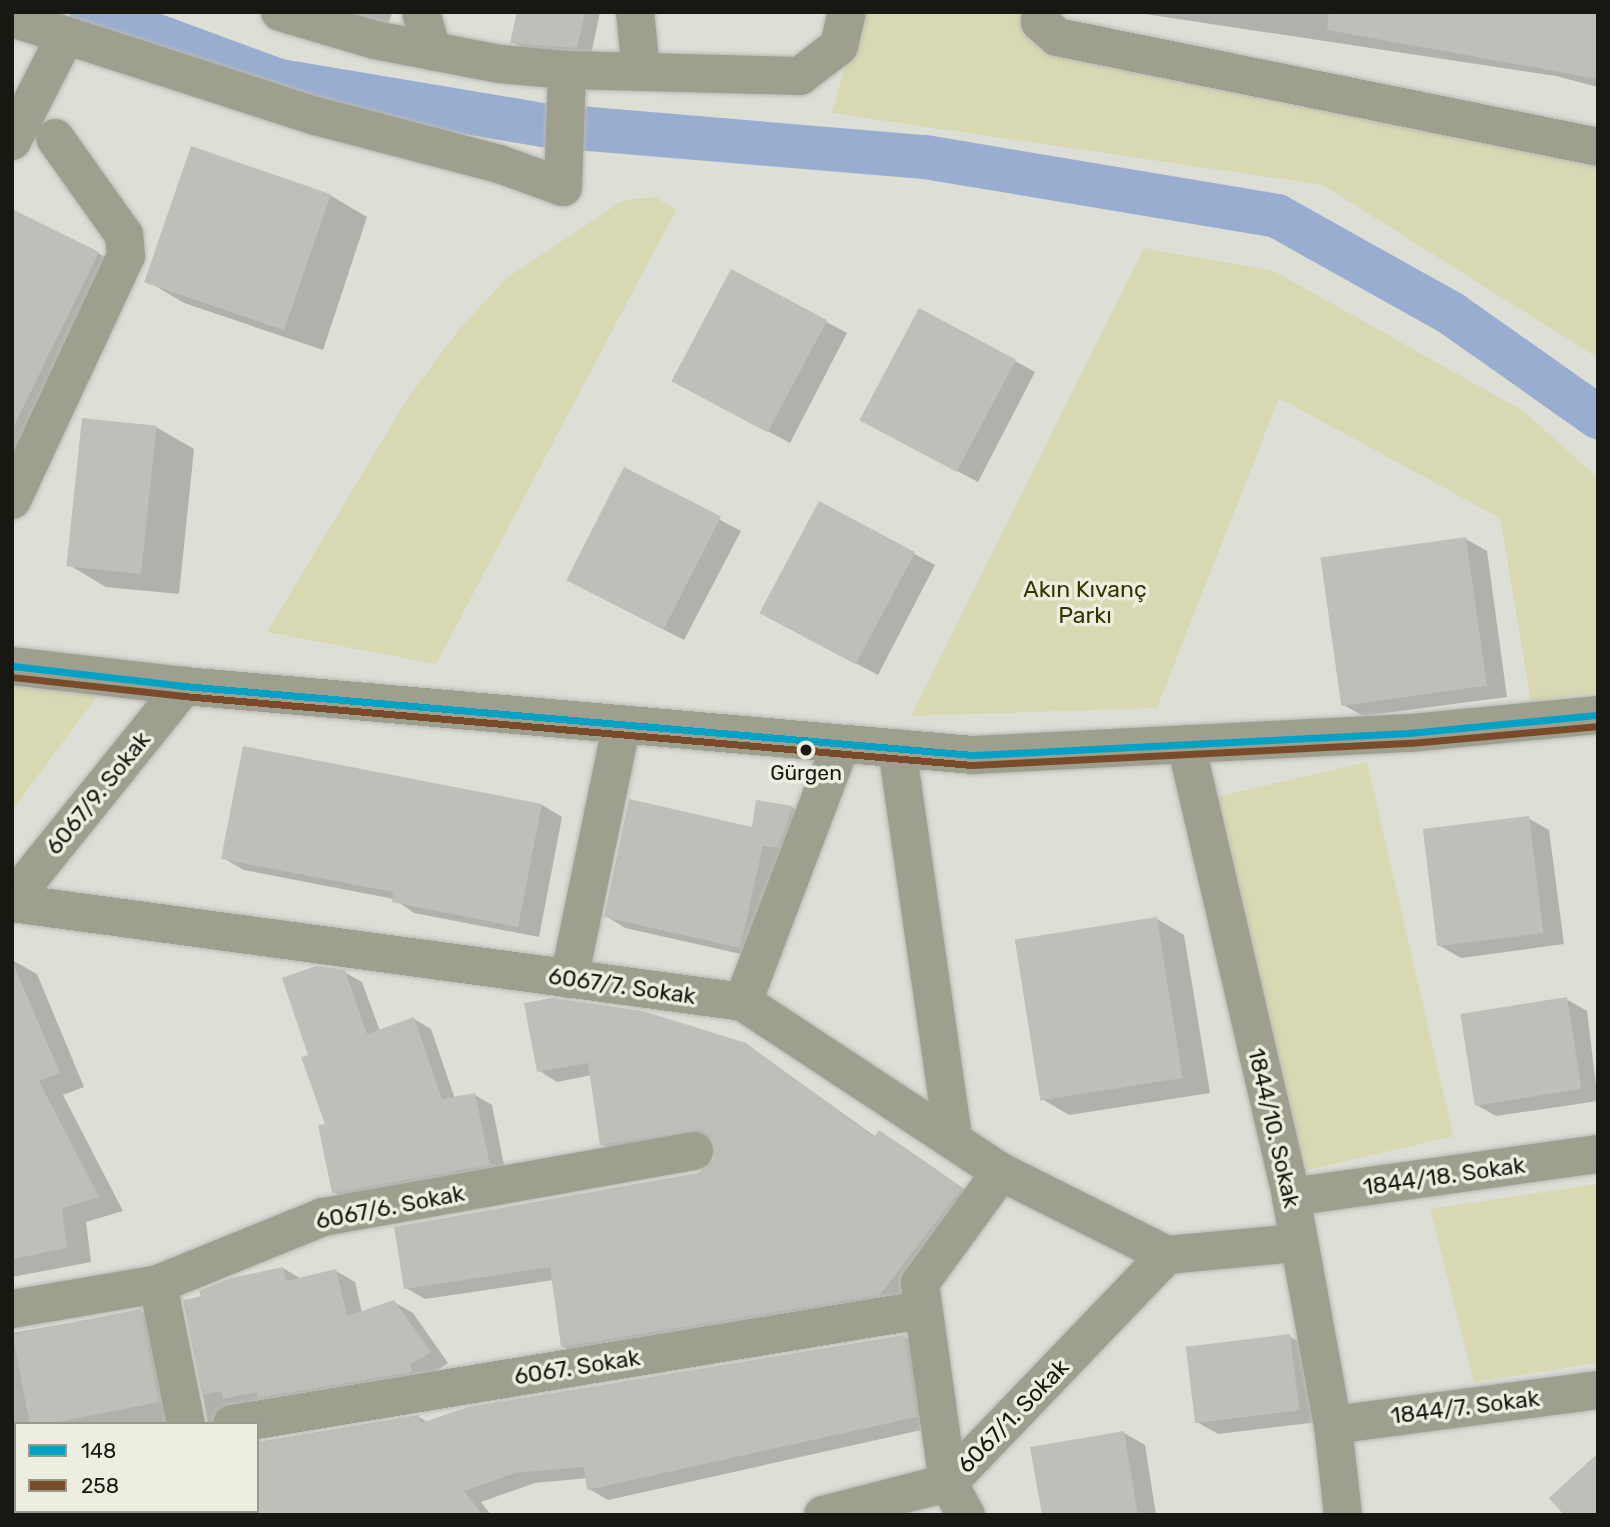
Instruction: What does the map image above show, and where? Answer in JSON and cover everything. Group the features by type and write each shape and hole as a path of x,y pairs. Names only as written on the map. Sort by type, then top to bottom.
{"street":[{"path":"281,12 432,51 567,77 640,70 800,76 839,46 847,12"},
{"path":"421,12 432,51"},
{"path":"635,12 640,70"},
{"path":"12,18 316,116 499,163 563,187 567,77"},
{"path":"1049,25 1598,147"},
{"path":"12,141 65,37"},
{"path":"12,500 126,256 124,235 55,138"},
{"path":"12,666 184,686 974,755 1410,733 1598,715"},
{"name":"6067/9. Sokak","path":"12,902 184,686"},
{"path":"569,979 622,724"},
{"path":"743,1002 841,744"},
{"name":"1844/10. Sokak","path":"1185,744 1291,1197 1297,1243 1333,1424 1343,1515"},
{"path":"897,748 953,1139"},
{"name":"6067/7. Sokak","path":"12,902 743,1002 1001,1172 1167,1255"},
{"name":"6067/6. Sokak","path":"12,1309 158,1284 323,1217 694,1151"},
{"name":"1844/18. Sokak","path":"1291,1197 1598,1154"},
{"path":"957,1499 921,1310 920,1283 1001,1172"},
{"path":"1167,1255 1297,1243"},
{"name":"6067/1. Sokak","path":"823,1515 957,1499 1167,1255"},
{"path":"158,1284 186,1422"},
{"name":"6067. Sokak","path":"244,1422 921,1310"},
{"name":"1844/7. Sokak","path":"1333,1424 1598,1390"}],"green space":[{"path":"861,12 1025,12 1055,51 1598,167 1598,358 1323,185 832,113"},
{"path":"655,197 676,210 436,664 267,632 408,398 460,328 508,277 622,201"},
{"name":"Akın Kıvanç Parkı","path":"1144,248 1274,271 1523,411 1598,478 1598,692 1531,702 1500,518 1279,398 1157,708 911,716"},
{"path":"12,686 98,695 12,810"},
{"path":"1367,762 1453,1136 1302,1171 1216,797"},
{"path":"1598,1184 1598,1363 1474,1382 1430,1209"}],"building":[{"path":"517,12 585,12 577,48 510,43"},
{"path":"1329,12 1598,12 1598,79 1327,30"},
{"path":"191,146 331,194 284,330 144,282"},
{"path":"12,209 99,252 12,430"},
{"path":"731,269 827,320 768,432 671,381"},
{"path":"919,308 1016,360 957,472 859,420"},
{"path":"82,418 157,426 141,574 66,566"},
{"path":"624,467 721,516 663,630 566,580"},
{"path":"819,501 915,552 856,664 759,613"},
{"path":"1466,537 1487,686 1341,706 1320,557"},
{"path":"243,746 542,804 518,927 392,902 393,892 221,859"},
{"path":"629,799 752,827 756,800 793,806 778,848 763,846 740,948 604,917"},
{"path":"1529,816 1543,933 1437,946 1423,829"},
{"path":"1157,917 1182,1078 1040,1101 1015,940"},
{"path":"12,961 60,1073 39,1081 99,1197 62,1208 67,1248 12,1259"},
{"path":"316,966 345,970 367,1034 414,1017 442,1099 475,1093 490,1165 332,1193 318,1125 325,1124 301,1057 308,1055 282,978"},
{"path":"1567,997 1582,1089 1475,1106 1460,1014"},
{"path":"552,998 643,1011 746,1043 874,1137 879,1130 962,1188 880,1295 561,1347 550,1267 404,1289 394,1227 698,1173 714,1159 711,1137 701,1130 600,1145 588,1063 537,1072 524,1003"},
{"path":"283,1267 286,1281 336,1269 347,1316 394,1300 431,1352 410,1365 412,1372 257,1398 257,1392 223,1399 222,1391 202,1395 183,1300 201,1297 199,1291 231,1278"},
{"path":"141,1309 159,1402 58,1422 30,1422 12,1334"},
{"path":"1290,1334 1299,1410 1195,1423 1186,1347"},
{"path":"905,1335 917,1417 587,1490 584,1467 515,1473 464,1491 483,1515 257,1515 259,1442 419,1415 421,1423 468,1407"},
{"path":"1124,1431 1138,1515 1042,1515 1030,1447"},
{"path":"1598,1453 1598,1515 1564,1515 1549,1498"}],"waterway":[{"path":"92,12 280,81 542,125 925,157 1277,216 1452,314 1598,417"}],"transit line":[{"name":"148","path":"12,666 184,686 973,755 1410,733 1598,715"},
{"name":"258","path":"12,677 183,696 972,765 1411,743 1598,726"}],"place":[{"name":"Gürgen","path":"806,750"}]}
